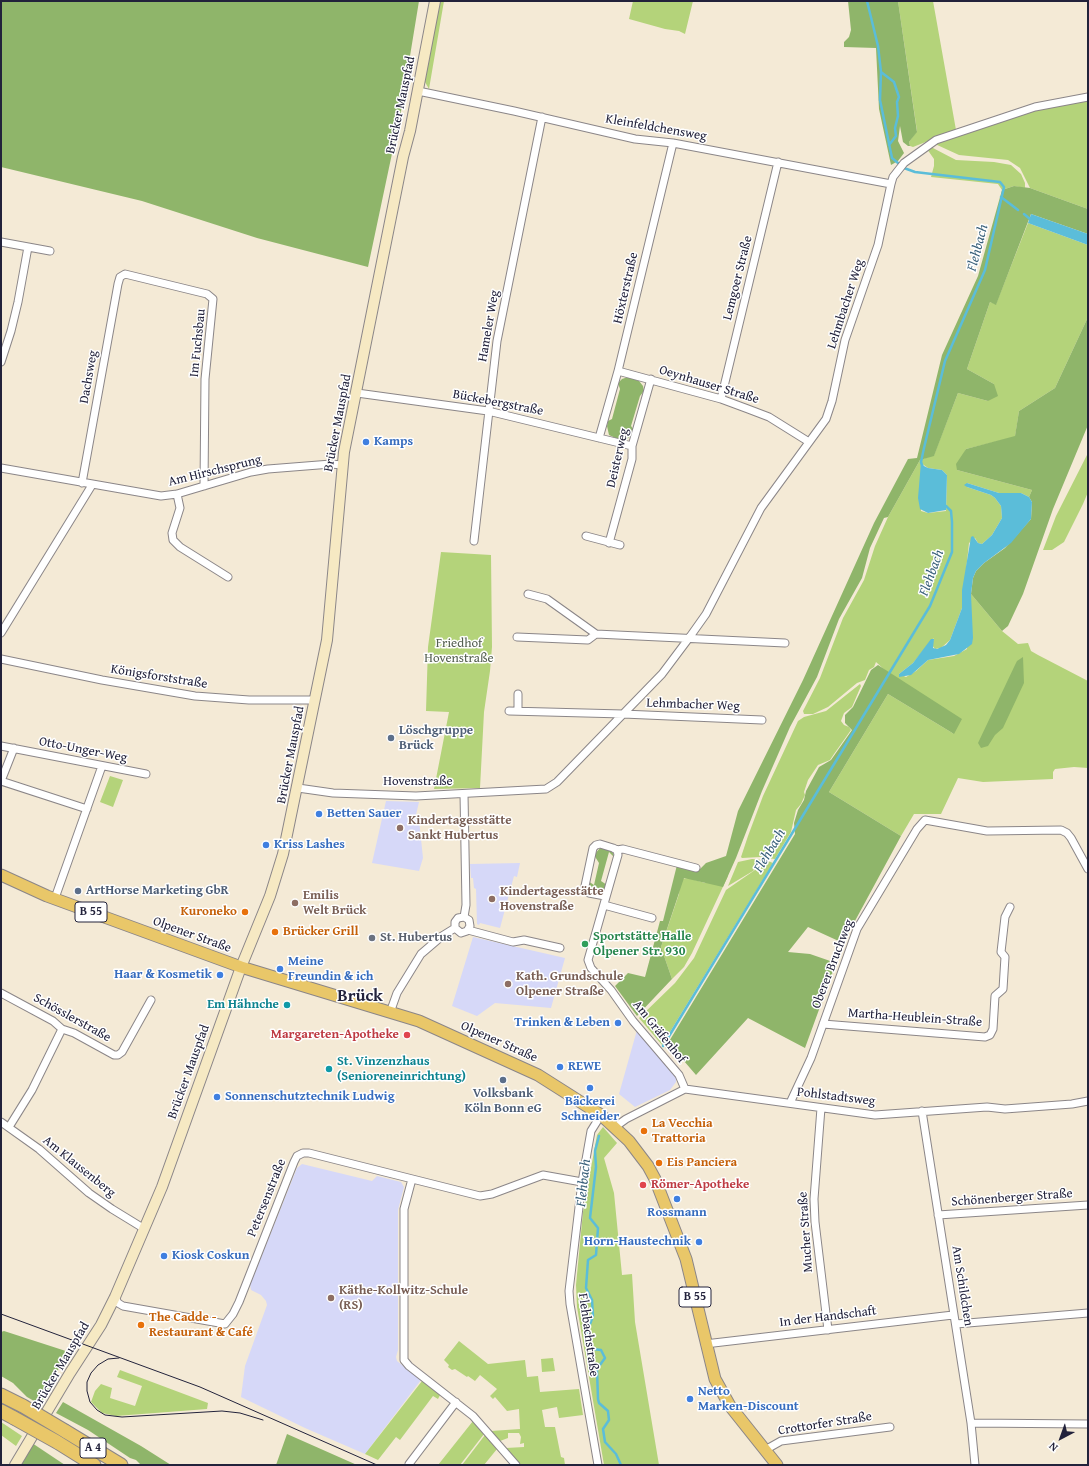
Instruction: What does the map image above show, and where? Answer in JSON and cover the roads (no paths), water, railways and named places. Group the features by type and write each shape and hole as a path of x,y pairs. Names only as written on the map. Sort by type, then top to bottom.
{"highway":[{"name":"A 4","path":"1,1395 121,1465"},
{"name":"A 4","path":"1,1411 57,1442 94,1465"}],"main road":[{"name":"Brücker Mauspfad","path":"15,1465 70,1373 99,1329 115,1296 143,1228 162,1187 241,967 270,896 283,854 298,788 328,634 342,466 369,323 418,91 435,1"},
{"name":"Olpener Straße","path":"1,875 55,898 241,967 419,1021 538,1075 601,1115 629,1141 648,1166 663,1199 689,1268 705,1344 715,1378 730,1406 777,1465"}],"street":[{"name":"Kleinfeldchensweg","path":"418,91 542,117 635,140 673,142 891,184"},
{"name":"Lehmbacher Weg","path":"464,794 546,789 557,782 662,674 706,614 760,508 826,419 845,340 878,245 891,184 901,166 936,140 1035,107 1088,97"},
{"name":"Hameler Weg","path":"474,540 497,341 542,117"},
{"name":"Höxterstraße","path":"599,438 618,370 673,142"},
{"name":"Lemgoer Straße","path":"721,399 778,162"},
{"path":"1,242 50,251"},
{"path":"1,362 18,302 28,247"},
{"name":"Im Fuchsbau","path":"122,276 132,275 207,294 213,299 205,379 204,486"},
{"name":"Dachsweg","path":"82,483 118,284 122,276"},
{"name":"Oeynhauser Straße","path":"618,370 721,399 769,417 809,442"},
{"name":"Deisterweg","path":"609,543 632,459 632,446 650,379"},
{"name":"Bückebergstraße","path":"357,393 488,411 632,446"},
{"name":"Am Hirschsprung","path":"1,468 156,496 177,494 251,472 268,469 331,464 342,466"},
{"path":"1,633 92,485"},
{"path":"177,494 180,508 172,533 173,540 180,547 228,577"},
{"path":"586,536 620,546"},
{"path":"528,594 547,599 596,634 785,643"},
{"path":"516,637 588,640 596,634"},
{"name":"Königsforststraße","path":"1,659 102,680 195,696 249,700 314,700"},
{"path":"518,694 518,711"},
{"name":"Lehmbacher Weg","path":"509,711 762,720"},
{"name":"Otto-Unger-Weg","path":"1,746 146,774"},
{"path":"14,748 1,781 87,809"},
{"path":"55,898 102,766"},
{"name":"Hovenstraße","path":"298,788 327,792 408,796 464,794 466,905 464,917 470,922 468,930"},
{"name":"Oberer Bruchweg","path":"790,1103 811,1058 857,929 917,829 925,820 987,831 1060,830 1067,833 1071,838 1088,870"},
{"path":"605,896 589,893 585,886 593,848 596,845 600,844 617,850 696,868"},
{"name":"Am Gräfenhof","path":"617,850 618,855 608,893 605,896 604,905 588,960 591,968 611,990 634,1021 679,1075 686,1089"},
{"path":"604,905 652,918"},
{"name":"Martha-Heublein-Straße","path":"823,1024 985,1037 990,1035 993,1029 995,996 1003,989 1005,957 1001,952 1004,918 1010,907"},
{"path":"392,1013 392,1005 397,993 421,954 442,936 455,928 457,920 464,917"},
{"path":"455,928 461,933 468,930 513,942 524,940 560,948"},
{"name":"Schösslerstraße","path":"1,993 53,1021 62,1029 74,1033 114,1055 118,1055 122,1052 151,1000"},
{"path":"9,1128 32,1090 62,1029"},
{"path":"615,1127 626,1119 686,1089"},
{"name":"Pohlstadtsweg","path":"686,1089 875,1115 987,1107 1005,1109 1072,1104 1088,1101"},
{"name":"Mucher Straße","path":"822,1108 814,1199 815,1222 828,1330"},
{"name":"Am Schildchen","path":"922,1111 971,1423 975,1465"},
{"name":"Flehbachstraße","path":"598,1465 569,1291 582,1182 591,1131 601,1115"},
{"name":"Am Klausenberg","path":"1,1123 39,1149 89,1193 143,1228"},
{"name":"Petersenstraße","path":"115,1296 118,1302 123,1306 225,1324 233,1314 239,1302 297,1156 309,1153 480,1196 492,1194 543,1175 582,1182"},
{"path":"412,1179 404,1209 404,1358 407,1364 473,1416 514,1464"},
{"name":"Schönenberger Straße","path":"938,1214 1088,1205"},
{"path":"956,1324 1088,1313"},
{"name":"In der Handschaft","path":"705,1344 953,1315"},
{"path":"409,1464 456,1402"},
{"path":"971,1423 1088,1424"},
{"name":"Crottorfer Straße","path":"765,1450 781,1441 890,1426"}],"water":[{"path":"1031,214 1088,234 1088,245 1028,223"},
{"path":"921,462 928,468 942,470 947,475 946,510 928,513 920,509 918,498"},
{"path":"967,483 999,493 1021,493 1029,497 1032,502 1031,519 1011,543 984,563 976,571 973,578 971,594 972,644 959,654 928,660 911,675 899,677 899,674 913,663 931,639 934,639 933,648 937,649 946,645 950,640 962,608 962,590 971,537 973,536 978,543 982,544 992,535 1002,518 1001,506 995,498 991,495 964,485"}],"waterway":[{"name":"Flehbach","path":"867,1 878,46 881,72 880,100 892,158 904,168 915,172 1000,182 1004,187 985,270 945,361 924,448 921,462 922,465"},
{"name":"Flehbach","path":"881,72 894,82 899,97 897,102 898,116 895,128 896,136 889,145"},
{"path":"1001,197 1018,210"},
{"path":"1024,214 1030,219"},
{"name":"Flehbach","path":"663,1046 930,606 952,552 951,511 946,506"},
{"name":"Flehbach","path":"599,1136 595,1151 596,1167 590,1218 598,1228 596,1255 588,1260 586,1288 592,1300 593,1316 587,1332 590,1345 593,1349 601,1350 605,1358 597,1369 598,1399 599,1403 608,1411 609,1420 603,1429 605,1442 616,1454 621,1465"}],"tram line":[{"path":"1,1314 200,1387 377,1465"},
{"path":"119,1358 108,1359 98,1365 91,1373 87,1382 87,1391 90,1402 97,1410 105,1415 122,1417 222,1411 240,1413 263,1420"}],"place":[{"name":"Kamps","path":"366,442"},
{"name":"Löschgruppe Brück","path":"391,738"},
{"name":"Betten Sauer","path":"319,814"},
{"name":"Kindertagesstätte Sankt Hubertus","path":"400,828"},
{"name":"Kriss Lashes","path":"266,845"},
{"name":"ArtHorse Marketing GbR","path":"78,891"},
{"name":"Kindertagesstätte Hovenstraße","path":"492,899"},
{"name":"Emilis Welt Brück","path":"295,903"},
{"name":"Kuroneko","path":"245,912"},
{"name":"Brücker Grill","path":"275,932"},
{"name":"St. Hubertus","path":"372,938"},
{"name":"Sportstätte Halle Olpener Str. 930","path":"585,944"},
{"name":"Meine Freundin & ich","path":"280,969"},
{"name":"Haar & Kosmetik","path":"220,975"},
{"name":"Kath. Grundschule Olpener Straße","path":"508,984"},
{"name":"Em Hähnche","path":"287,1005"},
{"name":"Trinken & Leben","path":"618,1023"},
{"name":"Margareten-Apotheke","path":"407,1035"},
{"name":"REWE","path":"560,1067"},
{"name":"St. Vinzenzhaus (Senioreneinrichtung)","path":"329,1069"},
{"name":"Volksbank Köln Bonn eG","path":"503,1080"},
{"name":"Bäckerei Schneider","path":"590,1088"},
{"name":"Sonnenschutztechnik Ludwig","path":"217,1097"},
{"name":"La Vecchia Trattoria","path":"644,1131"},
{"name":"Eis Panciera","path":"659,1163"},
{"name":"Römer-Apotheke","path":"643,1185"},
{"name":"Rossmann","path":"677,1199"},
{"name":"Horn-Haustechnik","path":"699,1242"},
{"name":"Kiosk Coskun","path":"164,1256"},
{"name":"Käthe-Kollwitz-Schule (RS)","path":"331,1298"},
{"name":"The Cadde - Restaurant & Café","path":"141,1325"},
{"name":"Netto Marken-Discount","path":"690,1399"}],"district":[{"name":"Brück","path":"360,997"}],"park label":[{"name":"Friedhof Hovenstraße","path":"459,652"}]}
